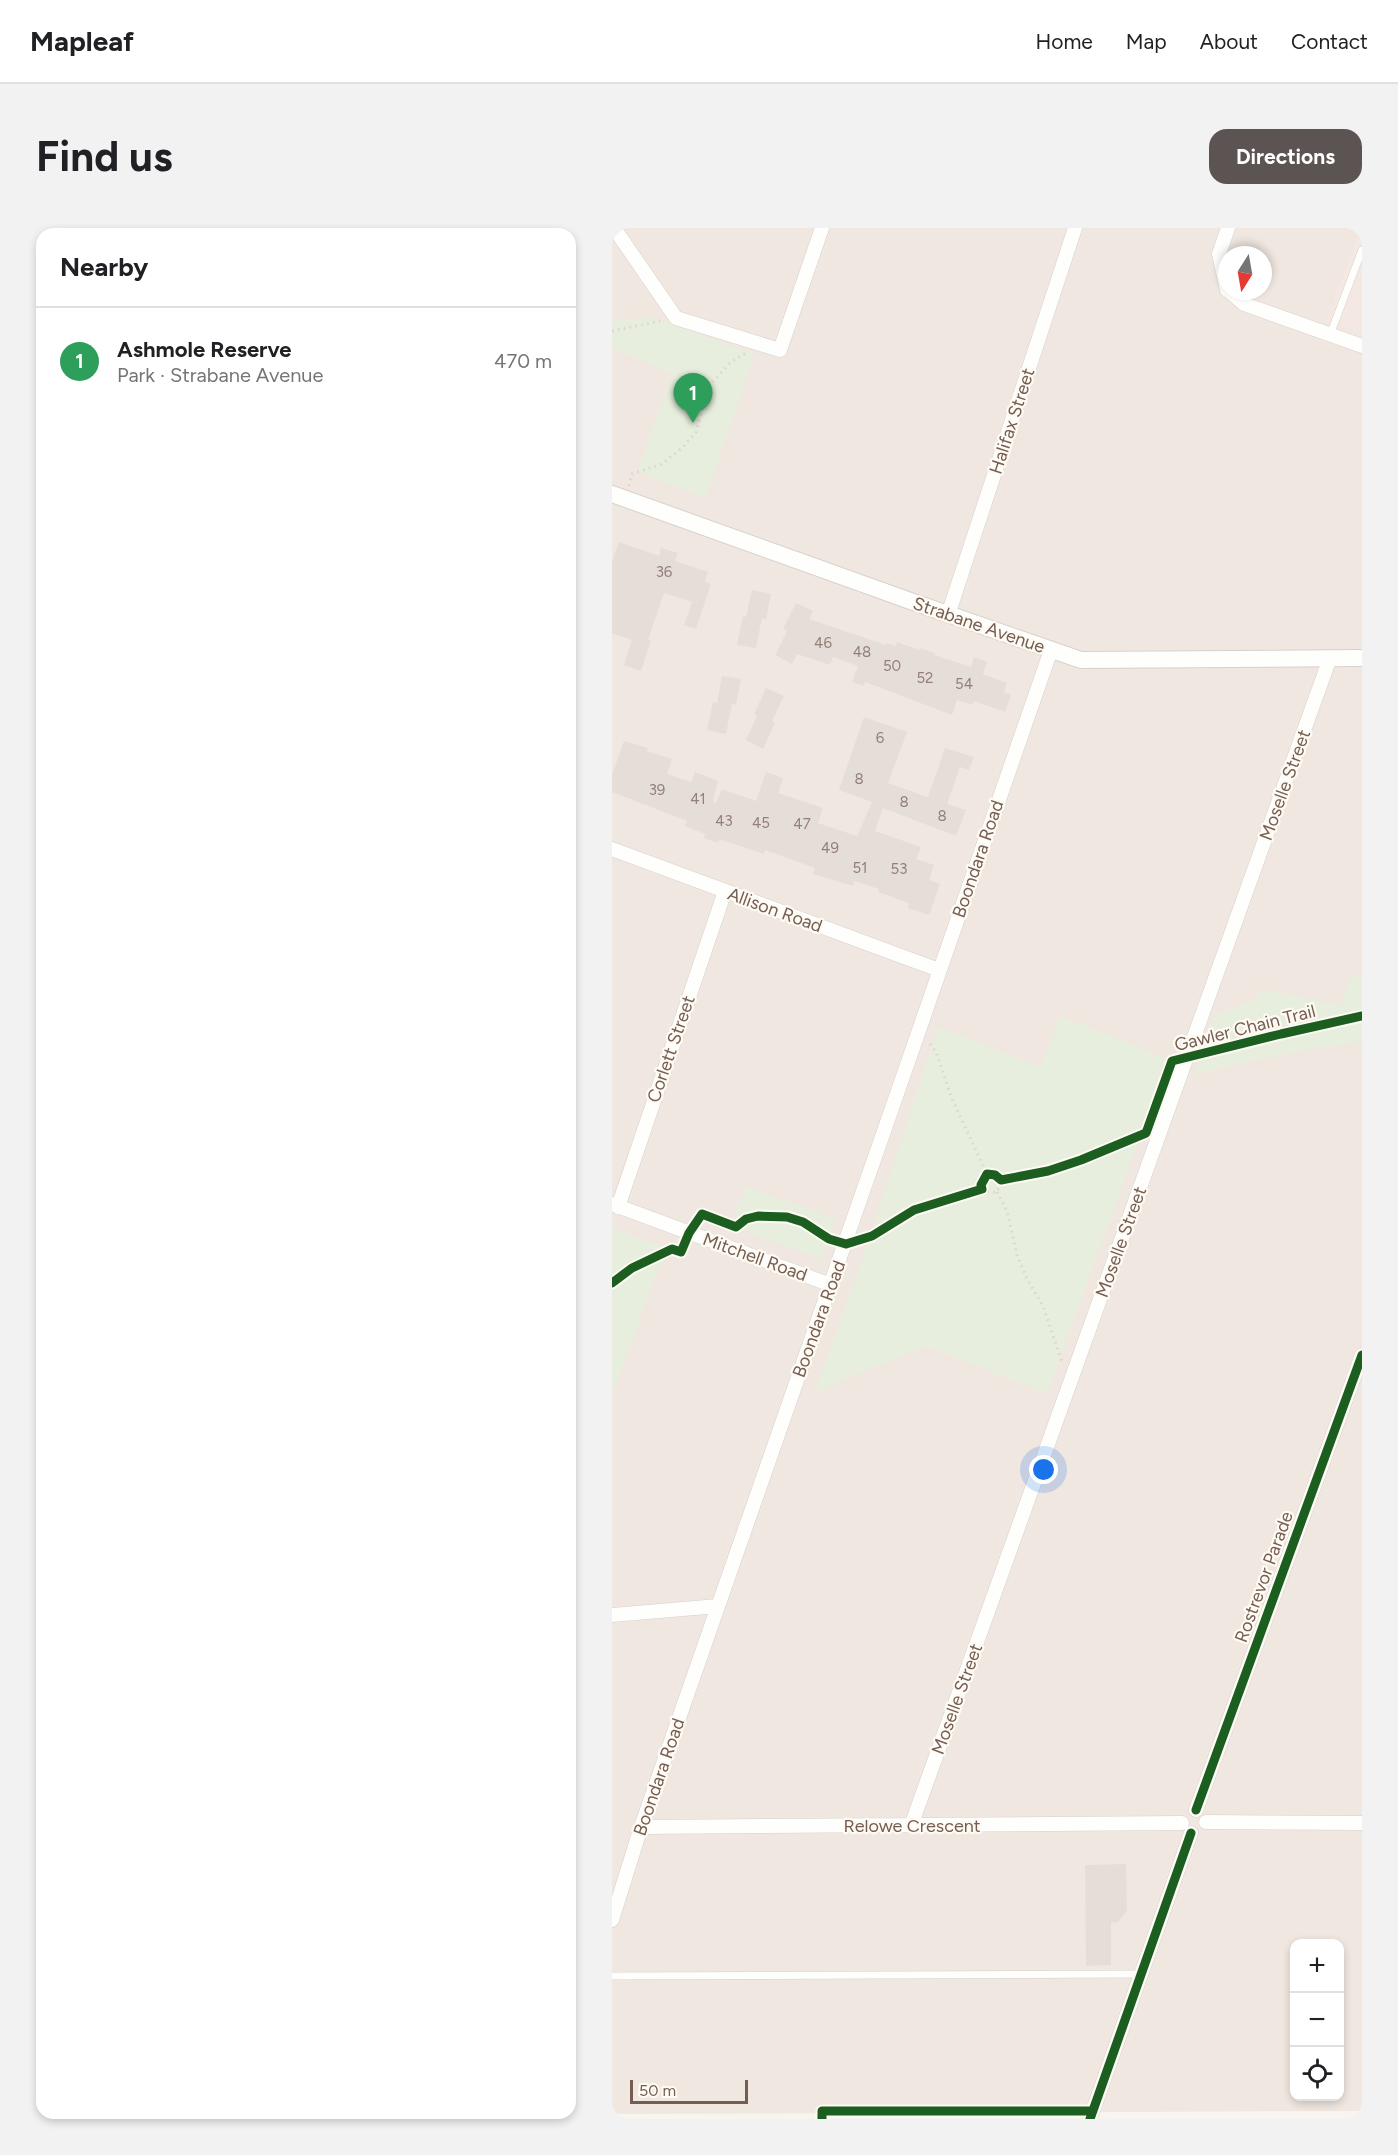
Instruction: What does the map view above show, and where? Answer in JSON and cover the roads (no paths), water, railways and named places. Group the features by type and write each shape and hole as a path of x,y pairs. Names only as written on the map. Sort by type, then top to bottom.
{"street":[{"path":"614,228 676,318 780,350 822,228"},
{"name":"Halifax Street","path":"948,615 1075,228"},
{"path":"1221,246 1227,228"},
{"path":"1239,300 1244,304 1362,346"},
{"name":"Strabane Avenue","path":"618,496 948,615 1081,660 1362,658"},
{"name":"Boondara Road","path":"612,1920 641,1827 920,1032 939,970 1051,650"},
{"name":"Moselle Street","path":"911,1826 1330,658"},
{"name":"Allison Road","path":"612,849 939,970"},
{"name":"Corlett Street","path":"615,1205 725,891"},
{"name":"Mitchell Road","path":"615,1205 831,1285"},
{"name":"Rostrevor Parade","path":"1196,1810 1362,1355"},
{"path":"612,1616 718,1606"},
{"path":"1090,2119 1142,1974 1187,1828 1184,1816 1189,1811 1196,1810 1203,1814 1206,1822 1201,1831 1187,1828"},
{"path":"1206,1822 1362,1823"},
{"name":"Relowe Crescent","path":"641,1827 1187,1828"}],"lane":[{"path":"1330,335 1362,250"},
{"path":"612,1976 1142,1974"}],"place":[{"name":"Ashmole Reserve","path":"693,423"}]}
